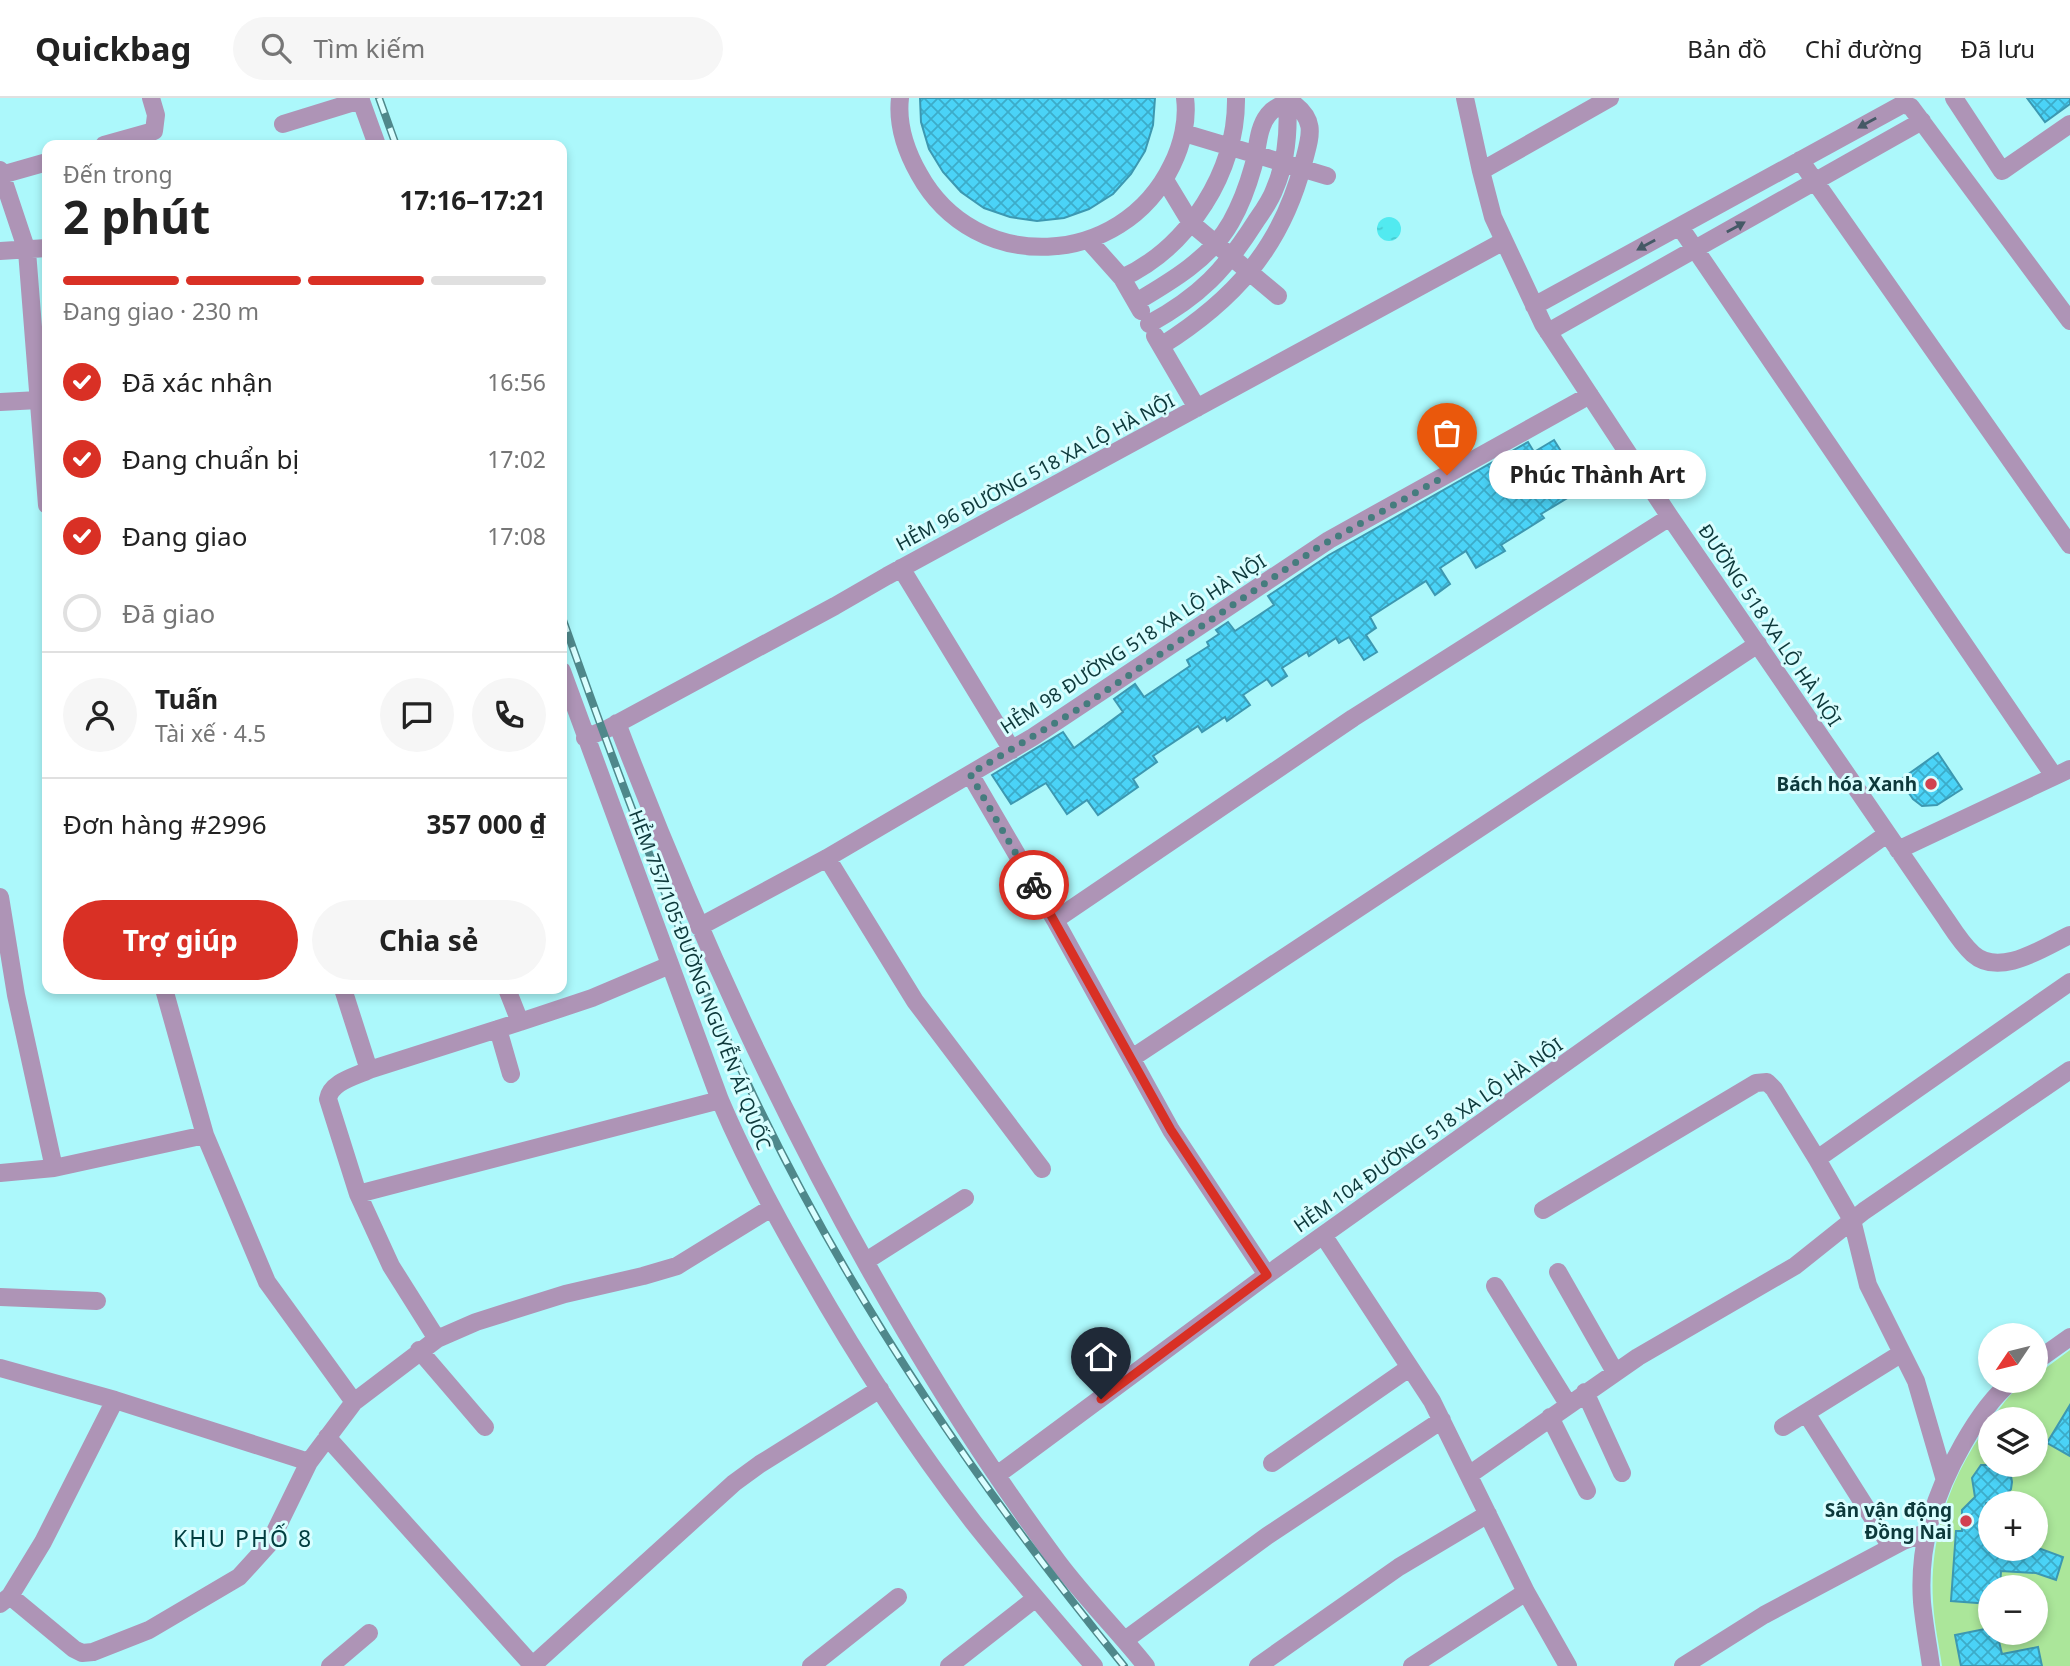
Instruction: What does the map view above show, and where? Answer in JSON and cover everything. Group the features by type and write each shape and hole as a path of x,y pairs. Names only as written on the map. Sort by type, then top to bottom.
{"street":[{"path":"122,140 154,131 156,115 151,98"},
{"path":"900,98 899,109 907,153 929,192 961,223 1001,242 1045,248 1089,241 1119,227 1144,206 1165,180 1176,158 1184,133 1185,98"},
{"path":"1122,278 1150,263 1167,248 1191,223 1212,192 1228,147 1237,110 1236,98"},
{"path":"1263,98 1266,118 1271,128 1280,135 1287,136 1299,131 1307,117 1311,98"},
{"name":"ĐƯỜNG 518 XA LỘ HÀ NỘI","path":"1465,98 1480,171 1493,217 1548,332 1758,645 1964,944 1981,960 1995,963 2020,958 2070,935"},
{"path":"1480,171 1610,98"},
{"path":"1954,98 2002,171 2070,124"},
{"path":"284,124 361,99 375,140"},
{"path":"1149,324 1202,288 1232,257 1275,189 1287,136 1287,101"},
{"path":"1136,302 1179,275 1215,243 1231,223 1253,168 1262,124 1266,118 1287,101 1304,110 1310,138 1298,185 1278,233 1250,272 1200,320 1161,346"},
{"path":"1534,306 1899,105 1911,107 2070,321"},
{"path":"1548,332 1922,121"},
{"path":"1184,133 1327,176"},
{"path":"1800,160 2070,545"},
{"path":"42,163 0,173 27,251 38,400 42,420"},
{"path":"1165,180 1191,223 1278,296"},
{"path":"1680,227 2062,772 1898,850"},
{"path":"1089,241 1122,278 1197,408"},
{"name":"HẺM 96 ĐƯỜNG 518 XA LỘ HÀ NỘI","path":"585,738 1504,241"},
{"path":"0,251 42,249"},
{"name":"HẺM 98 ĐƯỜNG 518 XA LỘ HÀ NỘI","path":"699,927 827,858 1012,750 1085,705 1321,545 1590,395"},
{"path":"0,402 38,400"},
{"path":"1055,920 1353,718 1671,517"},
{"path":"901,568 1012,750"},
{"path":"1132,1058 1758,645"},
{"name":"HẺM 757/105 ĐƯỜNG NGUYỄN ÁI QUỐC","path":"567,686 720,1100 735,1137 771,1208 849,1345 959,1503 1094,1666"},
{"path":"617,723 664,847 699,927 782,1103 866,1261 997,1475 1060,1564 1146,1666"},
{"path":"970,774 1055,920 1171,1130 1267,1275"},
{"name":"HẺM 104 ĐƯỜNG 518 XA LỘ HÀ NỘI","path":"997,1475 1267,1275 1887,834"},
{"path":"827,858 915,1001 1042,1169"},
{"path":"0,898 16,995 54,1168"},
{"path":"437,1339 391,1266 358,1194 328,1099 330,1091 369,1070 592,998 670,965"},
{"path":"1817,1159 2070,982"},
{"path":"165,994 205,1135 267,1282 354,1402"},
{"path":"345,994 369,1070"},
{"path":"509,994 520,1022"},
{"path":"498,1029 512,1074"},
{"path":"1469,1475 1615,1372 1796,1266 1852,1220 2070,1070"},
{"path":"1543,1210 1756,1083 1766,1082 1774,1089 1852,1220 1868,1284 1916,1381 1944,1477"},
{"path":"358,1194 720,1100"},
{"path":"0,1173 54,1168 205,1135"},
{"path":"866,1261 965,1198"},
{"path":"115,1399 43,1542 5,1600 82,1653 93,1652 149,1630 239,1577 268,1544 309,1462 354,1402 419,1350 476,1322 552,1298 677,1265 771,1208"},
{"path":"1323,1235 1442,1420 1526,1592 1568,1666"},
{"path":"1558,1272 1615,1372"},
{"path":"1495,1286 1568,1404"},
{"path":"0,1297 97,1301"},
{"path":"2048,1353 2070,1338"},
{"path":"419,1350 485,1427"},
{"path":"1783,1427 1902,1353"},
{"path":"0,1368 115,1399 309,1462"},
{"path":"1272,1463 1409,1368"},
{"path":"327,1437 533,1666 734,1483 880,1390"},
{"path":"1585,1392 1622,1473"},
{"path":"1931,1666 1922,1601 1923,1560 1928,1532 1944,1477 1971,1429 1999,1393"},
{"path":"1806,1413 1891,1547"},
{"path":"1550,1417 1587,1491"},
{"path":"1125,1640 1267,1536 1442,1420"},
{"path":"1258,1666 1399,1567 1488,1514"},
{"path":"1684,1666 1764,1615 1891,1547 1928,1532"},
{"path":"1412,1666 1526,1592"},
{"path":"811,1666 898,1597"},
{"path":"949,1666 1036,1598"},
{"path":"330,1666 369,1633"}],"green space":[{"name":"Sân vận động Đồng Nai","path":"2070,1350 2070,1666 1942,1666 1933,1601 1935,1553 1945,1507 1964,1463 1978,1439 1978,1477 2048,1477 2048,1407 2001,1407 2010,1395 2048,1393 2048,1366"}],"water":[{"path":"1389,217 1398,220 1401,229 1398,238 1389,241 1380,238 1377,229 1380,220"}],"building":[{"path":"920,98 1155,98 1153,125 1145,151 1131,174 1113,194 1089,209 1064,218 1037,221 1010,217 984,208 961,192 943,172 929,149 921,122"},
{"path":"2027,98 2070,98 2070,104 2045,122"},
{"path":"1554,440 1584,488 1541,514 1544,518 1501,545 1505,551 1476,568 1466,551 1440,568 1450,584 1435,595 1426,581 1370,617 1376,628 1366,635 1377,652 1364,660 1349,637 1339,643 1336,638 1309,656 1307,652 1282,668 1287,676 1272,686 1267,679 1243,695 1250,705 1227,721 1225,717 1202,732 1198,726 1153,756 1157,762 1133,779 1138,787 1098,815 1087,800 1067,814 1046,783 1011,804 992,775 1063,732 1074,748 1123,712 1114,699 1135,684 1144,697 1156,689 1190,666 1187,660 1209,646 1207,642 1219,634 1216,630 1228,622 1235,631 1274,605 1268,596 1329,555 1528,442 1534,452"},
{"name":"Bách hóa Xanh","path":"1938,753 1962,789 1937,805 1922,806 1913,799 1900,780"},
{"path":"2070,1405 2070,1456 2048,1441"},
{"path":"1978,1469 1978,1477 2011,1477 2012,1482 2010,1491 1978,1491 1978,1561 2048,1561 2048,1552 2063,1557 2056,1580 2036,1573 2001,1571 2001,1575 1978,1575 1978,1603 1951,1601 1956,1531 1962,1531 1962,1510 1975,1497 1972,1478"},
{"path":"1978,1630 1978,1645 2000,1645 2002,1654 2038,1647 2042,1666 1961,1666 1955,1635"}],"railway":[{"path":"379,98 394,140"},
{"path":"567,631 628,799 676,920 727,1039 792,1173 876,1321 922,1393 1020,1532 1124,1666"}],"way so far":[{"path":"1034,885 970,774 1085,705 1317,548 1447,475"}],"place":[{"name":"Phúc Thành Art","path":"1447,475"},
{"name":"Bách hóa Xanh","path":"1931,784"},
{"name":"Sân vận động Đồng Nai","path":"1966,1521"}],"district":[{"name":"KHU PHỐ 8","path":"243,1538"}],"route":[{"path":"1034,885 1171,1130 1267,1275 1101,1399"}]}
